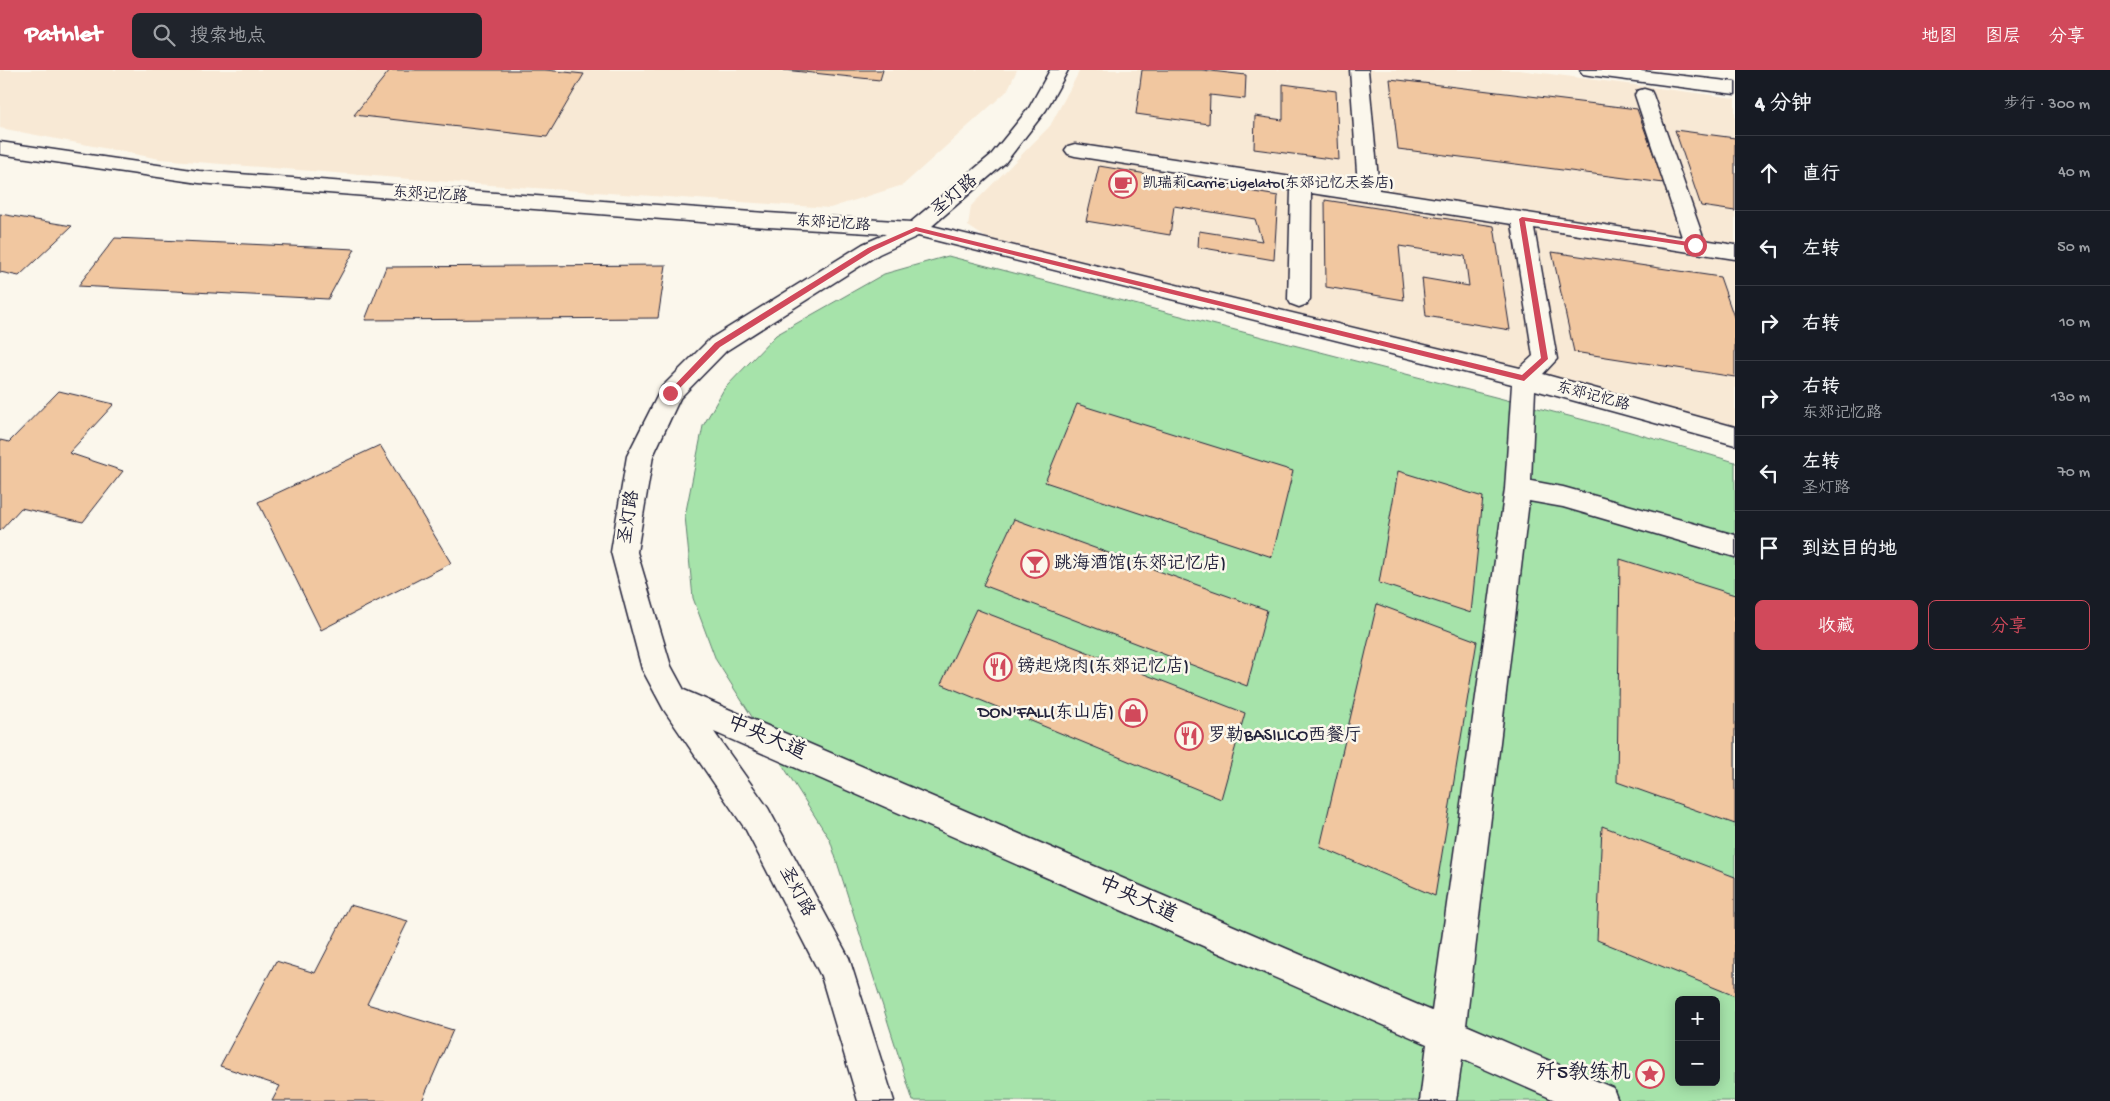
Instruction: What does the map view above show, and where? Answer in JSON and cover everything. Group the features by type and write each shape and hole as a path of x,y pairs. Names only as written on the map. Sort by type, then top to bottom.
{"street":[{"name":"圣灯路","path":"876,1101 837,970 757,819 674,700 657,669 624,552 640,456 670,393 718,345 871,250 916,229 998,159 1037,110 1059,70"},
{"path":"1359,70 1370,196"},
{"path":"1590,70 1735,88"},
{"path":"1644,95 1695,245"},
{"name":"东郊记忆路","path":"0,148 200,178 916,229 1524,378 1735,436"},
{"path":"1075,150 1735,252"},
{"path":"1299,299 1301,185"},
{"path":"1438,1101 1518,489 1524,378 1545,359 1522,219"},
{"path":"1518,489 1563,497 1735,546"},
{"name":"中央大道","path":"674,700 1600,1101"}],"shaded area":[{"path":"0,70 1017,70 1007,91 903,185 830,208 461,183 160,159 0,128"},
{"path":"1080,70 1519,70 1735,98 1735,430 988,239 968,226 971,206 1050,126"}],"green space":[{"path":"948,256 1627,431 1735,462 1735,1101 913,1101 830,840 716,660 693,598 685,516 703,426 724,389 776,335 884,274"}],"building":[{"path":"390,70 545,70 584,74 547,137 354,115"},
{"path":"784,70 883,70 880,80"},
{"path":"1142,70 1202,70 1246,75 1245,99 1210,95 1209,124 1136,114"},
{"path":"1390,79 1637,109 1664,183 1398,149"},
{"path":"1283,84 1336,91 1339,160 1254,149 1255,116 1283,120"},
{"path":"1675,130 1735,138 1735,211 1701,206"},
{"path":"1099,166 1278,196 1274,260 1198,247 1199,231 1262,241 1255,219 1174,206 1170,235 1086,221"},
{"path":"1325,200 1494,226 1510,330 1426,316 1422,278 1469,286 1465,256 1399,246 1404,300 1326,287"},
{"path":"0,214 72,226 19,276 0,272"},
{"path":"115,238 355,249 328,299 78,286"},
{"path":"1552,252 1720,277 1735,320 1735,377 1574,352"},
{"path":"666,265 658,318 365,320 386,267"},
{"path":"59,391 114,404 69,453 123,471 83,522 21,508 0,531 0,440 9,442"},
{"path":"1077,404 1293,471 1272,557 1045,482"},
{"path":"380,445 451,563 321,630 258,502"},
{"path":"1398,471 1483,497 1471,613 1379,583"},
{"path":"1014,519 1267,610 1247,686 983,585"},
{"path":"1620,559 1735,595 1735,824 1617,782"},
{"path":"1377,604 1477,641 1435,896 1320,847"},
{"path":"976,609 1245,713 1221,799 941,684"},
{"path":"1602,826 1735,877 1735,996 1597,940"},
{"path":"350,905 408,921 367,1004 453,1030 422,1101 272,1101 280,1086 220,1066 276,961 315,973"}],"place":[{"name":"凯瑞莉Carrie·Ligelato(东郊记忆天荟店)","path":"1123,184"},
{"name":"跳海酒馆(东郊记忆店)","path":"1035,564"},
{"name":"镑起烧肉(东郊记忆店)","path":"998,667"},
{"name":"DON'FALL(东山店)","path":"1133,713"},
{"name":"罗勒BASILICO西餐厅","path":"1189,736"},
{"name":"歼5教练机","path":"1650,1074"}],"route":[{"path":"670,393 718,345 871,250 916,229 1524,378 1545,359 1522,219 1695,245"}]}
